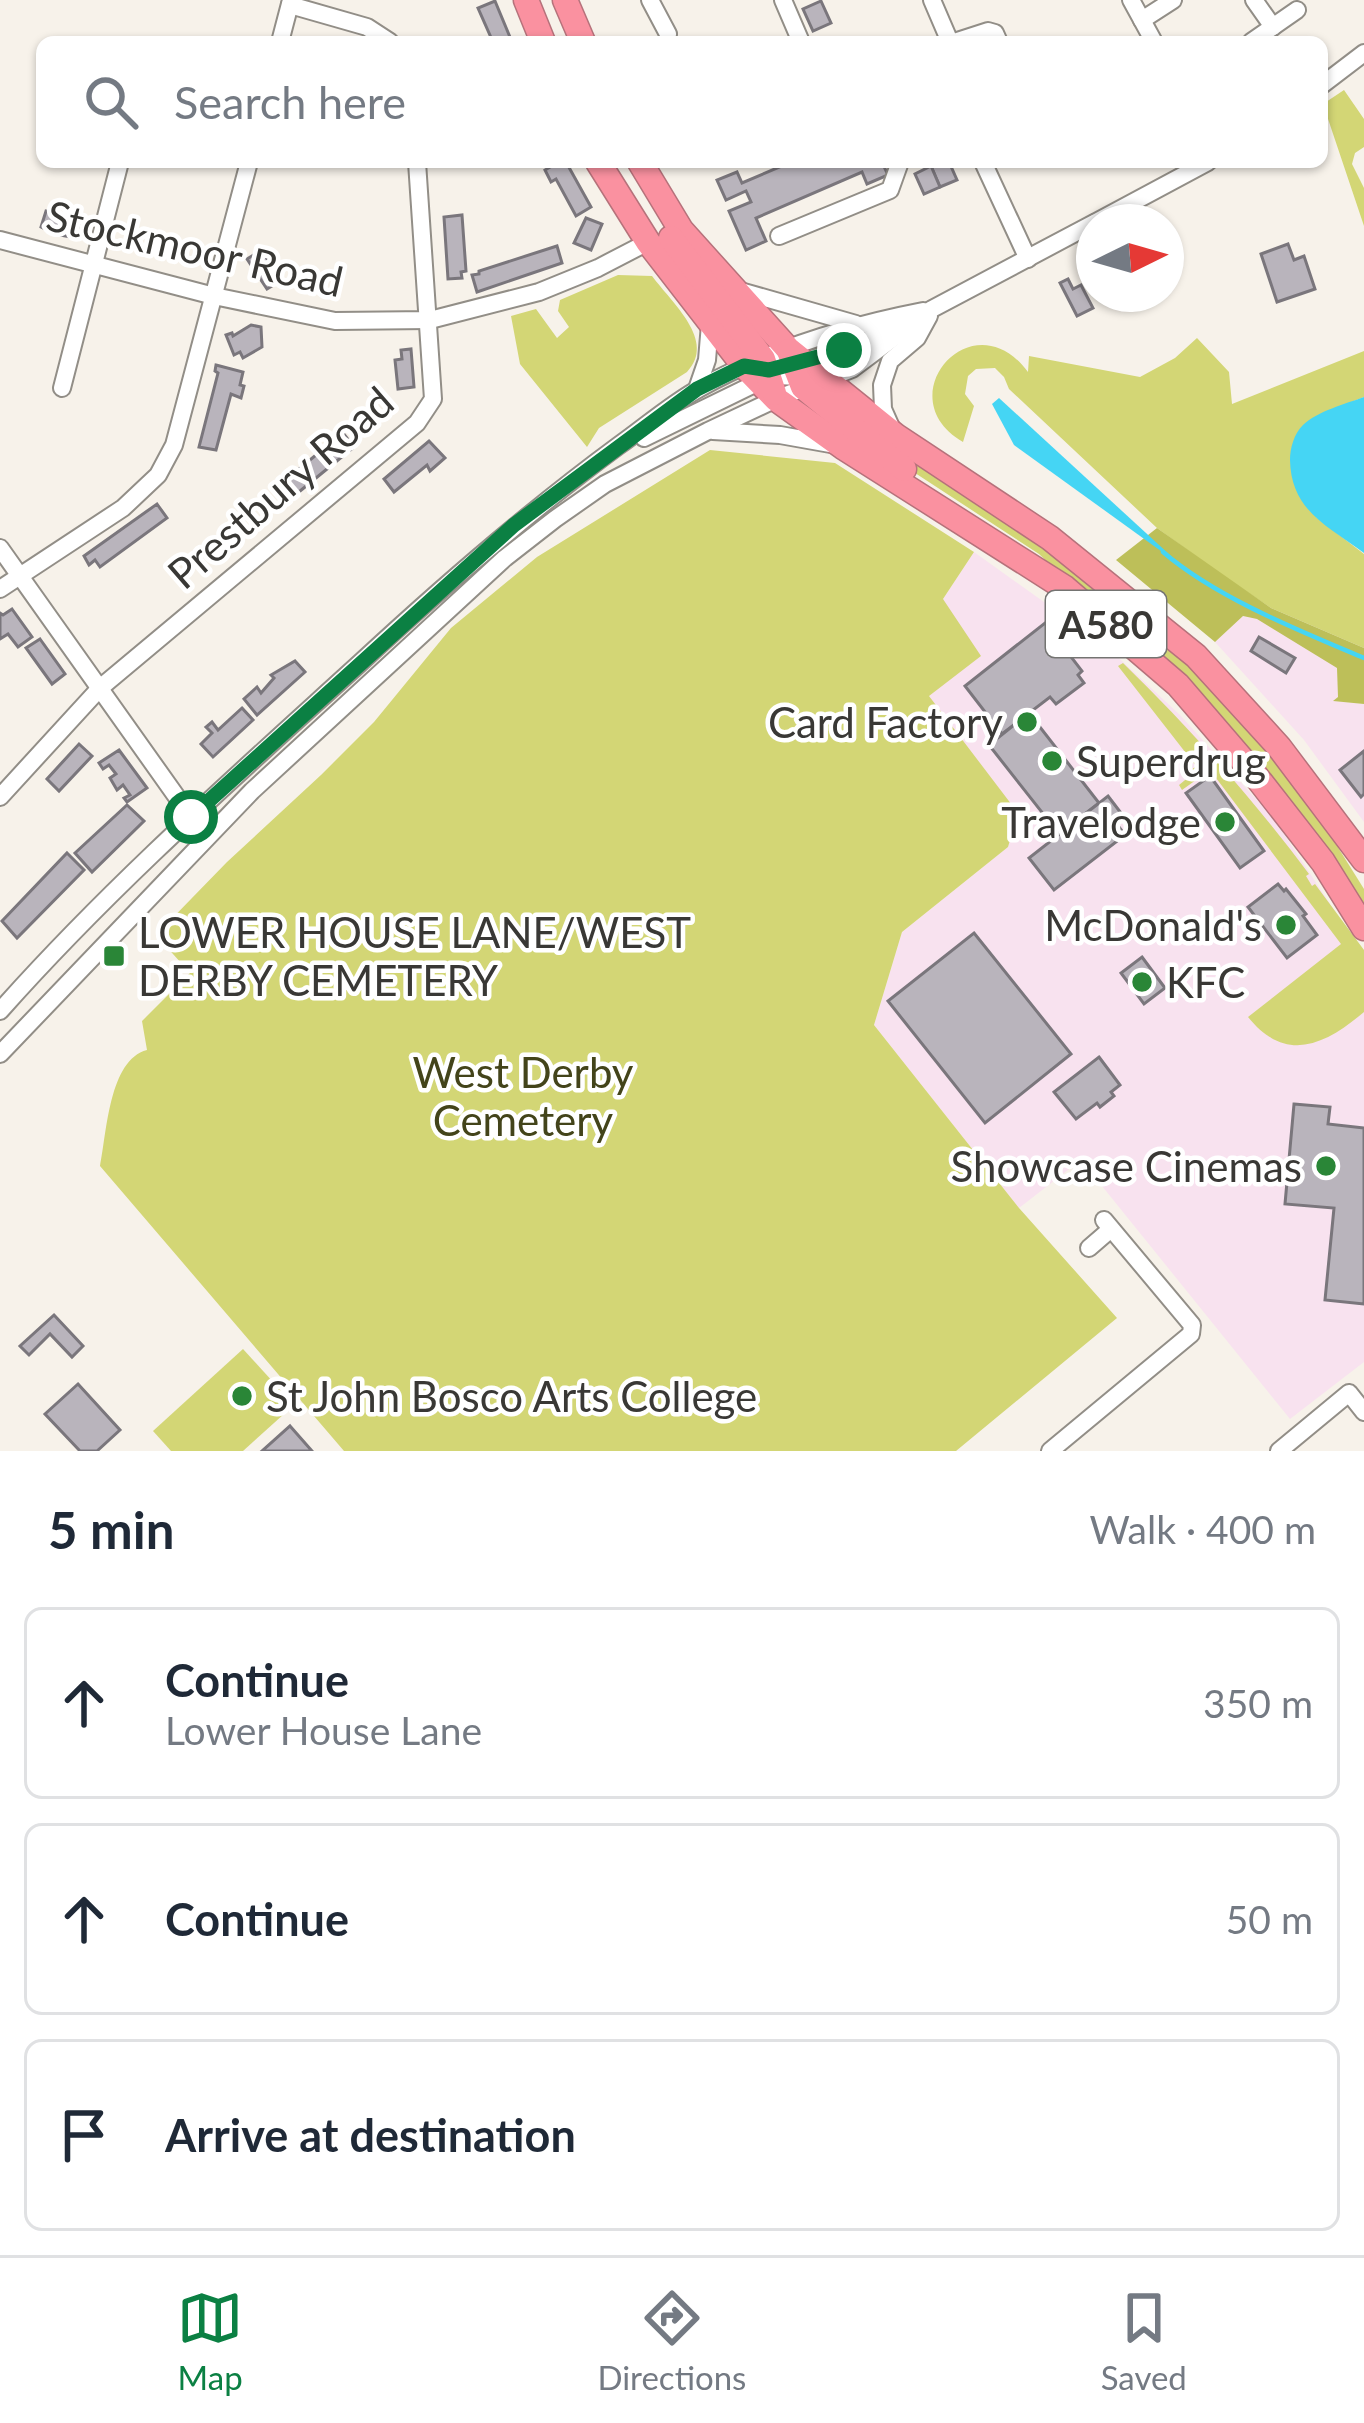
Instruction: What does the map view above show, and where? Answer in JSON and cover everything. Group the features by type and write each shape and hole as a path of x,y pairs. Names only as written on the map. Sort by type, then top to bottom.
{"highway":[{"path":"526,0 541,36"},
{"path":"565,0 580,36"},
{"name":"A580","path":"602,168 648,242 710,324 896,436 1050,538 1196,656 1279,747 1364,860"},
{"path":"643,168 664,227 694,271 783,372 907,472 1028,549 1065,588"},
{"name":"A580","path":"643,168 681,230 734,289 783,372 843,447 1065,588 1178,686 1323,862 1364,928"}],"street":[{"path":"650,0 668,34"},
{"path":"783,0 798,36"},
{"path":"932,0 949,36"},
{"path":"1132,0 1151,36"},
{"path":"1142,20 1173,0"},
{"path":"1254,0 1273,26"},
{"path":"282,36 290,3 367,27 381,36"},
{"path":"1259,36 1297,10"},
{"path":"1328,80 1364,53"},
{"path":"62,388 117,168"},
{"path":"0,589 123,508 158,475 174,445 247,168"},
{"name":"Prestbury Road","path":"0,797 100,688 417,422 434,399 417,168"},
{"path":"779,236 890,190 898,168"},
{"path":"986,168 1028,259"},
{"path":"1129,204 1197,168"},
{"path":"596,463 783,372 850,348 932,309 1076,232"},
{"name":"Stockmoor Road","path":"0,240 214,296 335,321 430,320 539,292 648,242"},
{"path":"734,289 857,324"},
{"path":"0,1010 191,817 514,525 596,463 697,389 783,372 852,368 932,309"},
{"path":"0,1054 252,791 505,558 605,484 708,431 783,372 857,324 932,309"},
{"path":"896,436 883,409 882,386 890,361 917,338 932,309"},
{"path":"697,389 707,360 710,324"},
{"path":"708,431 780,435 843,447"},
{"path":"0,548 191,817"},
{"path":"1051,1451 1191,1334 1192,1324 1107,1224 1089,1248"},
{"path":"1279,1451 1349,1393 1364,1412"}],"shaded area":[{"path":"1157,528 1271,608 1364,648 1364,704 1333,701 1338,697 1337,668 1257,619 1243,616 1215,642 1116,560"},
{"path":"974,552 1107,647 1180,715 1274,819 1364,962 1364,1362 1290,1419 1081,1160 1019,1208 874,1025 902,932 1008,847 929,695 943,599"},
{"path":"1243,616 1257,619 1338,668 1335,701 1364,704 1364,822 1304,740 1215,642"}],"green space":[{"path":"1344,90 1364,119 1364,147 1355,153 1352,164 1364,188 1364,226 1328,119 1328,101"},
{"path":"618,275 652,276 688,322 697,348 695,360 687,372 599,428 587,447 520,364 511,316 536,309 557,338 569,327 558,311 560,300"},
{"path":"1197,338 1229,372 1232,404 1364,351 1364,397 1326,412 1316,517 1364,554 1364,648 1271,608 1157,528 1009,389 995,368 976,369 968,376 965,394 974,406 963,442 941,423 933,402 935,381 946,362 963,350 983,345 1006,352 1028,372 1029,356 1140,377 1175,358"},
{"name":"West Derby Cemetery","path":"710,450 835,463 974,552 943,599 981,656 929,696 1018,813 1008,847 902,932 874,1025 1019,1208 1117,1318 956,1451 344,1451 100,1166 117,1082 134,1056 147,1050 142,1021 190,973 156,935 374,722 451,628 537,557"},
{"path":"908,455 1028,533 1196,669 1326,818 1364,889 1364,906 1329,851 1255,757 1039,554 912,471"},
{"path":"1123,663 1243,791 1364,950 1364,1012 1335,1033 1291,1045 1262,1032 1248,1017 1341,944 1210,770 1182,790 1179,785 1196,766 1118,666"},
{"name":"St John Bosco Arts College","path":"243,1349 294,1405 243,1451 171,1451 153,1431"}],"water":[{"path":"1364,397 1364,553 1304,505 1290,460 1293,441 1303,425"},
{"path":"999,398 1183,567 1014,445 992,404"}],"building":[{"path":"495,1 510,36 490,36 478,8"},
{"path":"821,1 831,23 813,31 803,9"},
{"path":"569,168 591,207 576,216 556,179 551,182 545,170"},
{"path":"777,168 885,168 888,175 867,184 862,172 756,218 766,241 746,250 729,211 751,202 746,191 726,200 717,180 737,172 742,183"},
{"path":"932,168 952,168 957,180 940,187"},
{"path":"932,168 940,187 924,194 915,174"},
{"path":"46,211 79,223 76,238 41,227"},
{"path":"462,215 466,271 461,272 462,278 448,279 444,217"},
{"path":"586,218 602,224 591,250 574,243"},
{"path":"1288,244 1294,260 1304,256 1315,289 1277,302 1261,254"},
{"path":"557,246 562,263 477,292 472,275"},
{"path":"262,250 277,275 277,283 267,289 247,259"},
{"path":"1068,279 1076,288 1076,312 1085,312 1077,316 1060,283"},
{"path":"251,325 261,327 262,347 243,358 240,352 234,355 226,335"},
{"path":"411,349 414,387 398,389 395,360 402,359 401,350"},
{"path":"216,365 243,372 240,385 244,386 241,398 231,394 216,450 199,447"},
{"path":"343,433 354,447 289,500 278,486"},
{"path":"429,441 445,458 430,471 427,465 394,492 384,479"},
{"path":"157,504 167,518 100,567 95,560 89,565 84,556"},
{"path":"12,609 32,637 18,647 8,634 0,639 0,613"},
{"path":"1045,623 1082,671 1078,675 1084,683 1056,704 1050,697 1002,734 965,686"},
{"path":"1259,637 1295,658 1286,673 1251,651"},
{"path":"40,639 65,674 52,684 26,648"},
{"path":"295,661 305,672 257,715 244,699 257,687 261,693 274,678 271,675"},
{"path":"242,708 253,720 213,757 201,744 212,733 206,727 212,722 218,730"},
{"path":"1029,713 1099,803 1059,834 989,745"},
{"path":"79,744 92,756 59,791 47,779"},
{"path":"119,750 147,788 127,802 124,798 130,795 123,785 117,790 110,778 116,774 109,765 103,769 99,763"},
{"path":"1364,751 1364,794 1361,797 1340,770"},
{"name":"Travelodge","path":"1210,776 1264,851 1240,868 1186,793"},
{"path":"1108,796 1121,813 1113,819 1125,835 1054,890 1029,858"},
{"path":"127,805 144,821 92,872 75,853"},
{"path":"67,853 84,870 17,938 2,921"},
{"name":"McDonald's","path":"1278,884 1306,914 1317,935 1287,958 1248,907"},
{"path":"974,933 1071,1054 985,1123 888,1001"},
{"path":"1142,957 1165,988 1144,1004 1121,973"},
{"path":"1099,1057 1120,1085 1100,1107 1097,1103 1076,1119 1054,1092"},
{"name":"Showcase Cinemas","path":"1294,1104 1330,1107 1328,1124 1364,1128 1364,1304 1325,1300 1334,1208 1285,1204"},
{"path":"54,1315 83,1346 72,1357 50,1334 29,1355 20,1346"},
{"path":"78,1384 120,1430 97,1451 80,1451 45,1414"},
{"path":"290,1426 312,1451 262,1451"}],"waterway":[{"path":"1163,552 1233,598 1364,658"}],"place":[{"name":"Card Factory","path":"1027,722"},
{"name":"Superdrug","path":"1052,761"},
{"name":"Travelodge","path":"1225,822"},
{"name":"McDonald's","path":"1286,925"},
{"name":"LOWER HOUSE LANE/WEST DERBY CEMETERY","path":"114,956"},
{"name":"KFC","path":"1142,982"},
{"name":"Showcase Cinemas","path":"1326,1166"},
{"name":"St John Bosco Arts College","path":"242,1396"}],"route":[{"path":"191,817 514,525 697,389 744,366 769,370 844,350"}]}
